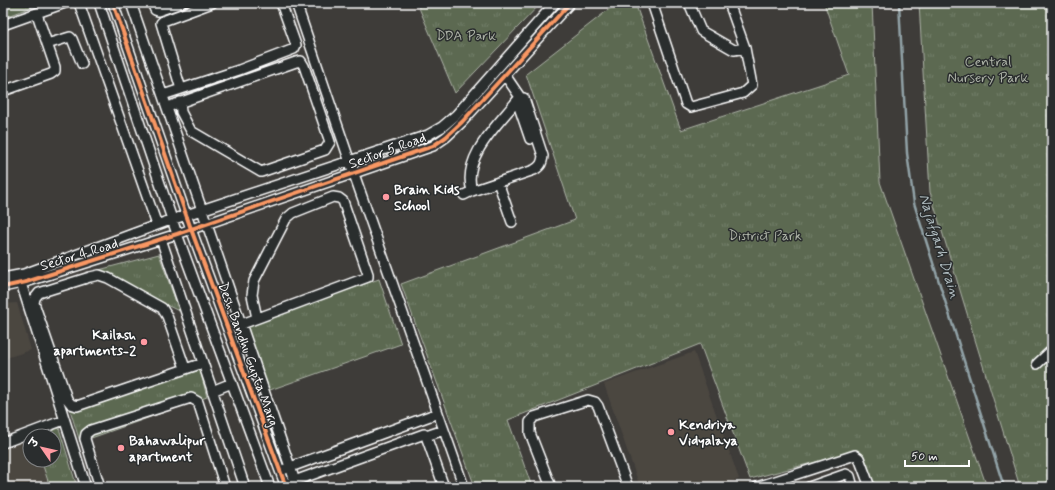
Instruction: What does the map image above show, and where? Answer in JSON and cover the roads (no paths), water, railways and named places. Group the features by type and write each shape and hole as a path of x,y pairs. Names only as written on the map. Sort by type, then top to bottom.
{"street":[{"path":"3,25 65,3"},
{"path":"79,3 157,225"},
{"name":"Desh Bandhu Gupta Marg","path":"99,3 177,234 270,487"},
{"path":"113,3 187,215"},
{"path":"131,3 208,223 296,484"},
{"path":"152,3 155,10 158,10 181,3"},
{"path":"180,89 161,23 212,3"},
{"path":"163,95 239,70 294,49 296,45 281,3"},
{"path":"296,3 354,174 464,487"},
{"name":"Sector 5 Road","path":"157,225 428,135 442,127 456,115 555,3"},
{"name":"Sector 5 Road","path":"161,239 433,146 446,137 462,122 570,3"},
{"path":"652,3 686,104 691,107 743,93 752,85 745,48 729,3"},
{"path":"689,3 701,32 734,50 745,48"},
{"path":"3,91 51,74 55,71 55,67 37,14"},
{"path":"47,44 70,37 82,64"},
{"path":"168,107 180,102 301,61 330,142 325,150 262,172 191,131 181,112 180,102"},
{"path":"506,75 518,99 530,139"},
{"path":"524,98 543,156 540,166 534,170 468,193 470,186 470,168 482,144 518,99 524,98"},
{"path":"498,182 512,222"},
{"path":"242,324 368,277 343,201 339,198 333,198 293,213 286,219 254,281 252,295 257,318"},
{"name":"Desh Bandhu Gupta Marg","path":"187,215 285,486"},
{"name":"Sector 4 Road","path":"3,278 24,274 157,225"},
{"path":"161,239 245,487"},
{"name":"Sector 4 Road","path":"3,287 21,283 161,239"},
{"path":"185,368 167,316 162,308 108,278 100,275 90,277 39,293 35,298 34,303 36,310 67,399 71,404 77,406 203,362"},
{"path":"21,283 86,487"},
{"path":"1037,364 1052,350"},
{"path":"198,402 232,383"},
{"path":"100,487 85,439 86,434 90,430 191,398 198,402 225,487"},
{"path":"551,487 530,433 530,422 534,417 588,400 595,402 598,406 628,487"},
{"path":"280,471 438,413"},
{"path":"3,443 64,420"},
{"path":"285,486 296,484 421,434 426,436 444,430"},
{"path":"426,436 444,487"},
{"path":"758,487 855,455 859,458 870,487"},
{"path":"809,487 846,474 850,476 853,487"}],"waterway":[{"name":"Najafgarh Drain","path":"899,3 907,153 914,203 1004,487"}],"place":[{"name":"Brain Kids School","path":"386,197"},
{"name":"Kailash apartments-2","path":"144,342"},
{"name":"Kendriya Vidyalaya","path":"671,432"},
{"name":"Bahawalipur apartment","path":"121,448"}],"park label":[{"name":"DDA Park","path":"466,35"},
{"name":"Central Nursery Park","path":"988,70"},
{"name":"District Park","path":"765,235"}]}
